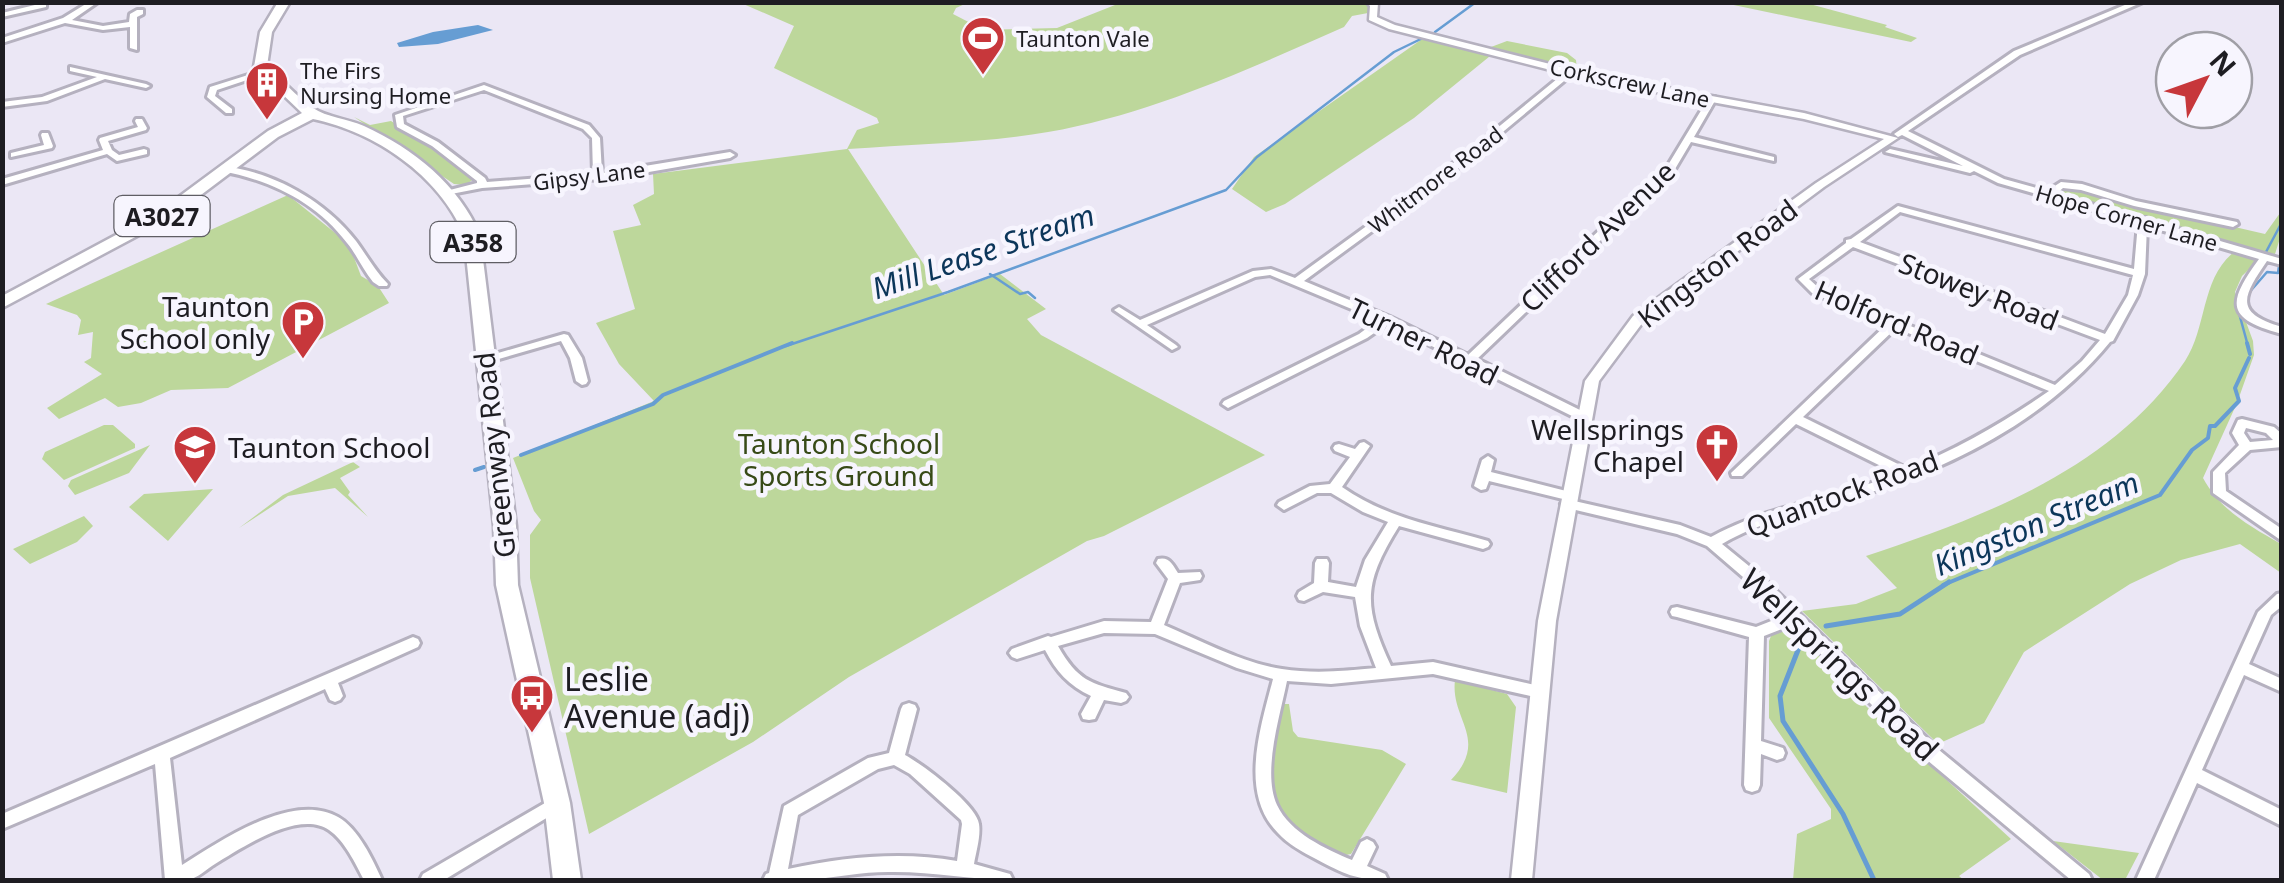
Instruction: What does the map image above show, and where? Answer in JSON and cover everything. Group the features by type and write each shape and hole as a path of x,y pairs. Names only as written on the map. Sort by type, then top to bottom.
{"main road":[{"path":"264,73 259,62 266,32 284,2"},
{"name":"A358","path":"264,73 310,114"},
{"name":"A3027","path":"2,303 150,223 282,128 310,114"},
{"name":"Greenway Road","path":"310,114 349,123 414,164 449,193 464,212 472,235 505,526 510,607 557,803 567,880"}],"street":[{"path":"2,41 66,20 95,2"},
{"name":"Kingston Road","path":"1522,880 1547,621 1582,416 1602,364 1638,319 1805,196 1895,140 2017,53 2140,2"},
{"name":"Corkscrew Lane","path":"1372,3 1376,8 1372,16 1385,25 1571,72 1712,98 1895,140"},
{"path":"2,14 43,5"},
{"path":"134,48 133,16 140,12"},
{"path":"66,20 104,28 132,28"},
{"path":"2,28 15,38"},
{"path":"73,69 146,86"},
{"name":"Whitmore Road","path":"1296,282 1466,158 1571,72"},
{"path":"212,111 226,109 210,96 213,89 264,73"},
{"path":"482,185 482,180 449,154 400,126 397,119 415,107 484,87 499,77"},
{"path":"2,105 44,99 102,78"},
{"path":"484,87 586,126 596,138 598,176"},
{"name":"Clifford Avenue","path":"1466,362 1672,167 1712,98"},
{"path":"139,121 143,128 103,140 116,158 144,152"},
{"path":"14,155 50,146 45,135"},
{"path":"1689,139 1771,159"},
{"name":"Hope Corner Lane","path":"1895,140 1934,144 1972,170 2282,262"},
{"name":"Hope Corner Lane","path":"1895,140 1961,171 1972,170"},
{"path":"2,152 12,149 20,170 26,174"},
{"path":"2,182 108,151"},
{"name":"Gipsy Lane","path":"449,193 482,185 598,176 730,154"},
{"path":"224,169 249,172 292,192 342,231 368,271 383,284"},
{"path":"2048,195 2062,185 2082,186 2157,208 2229,220"},
{"name":"Holford Road","path":"2057,390 1806,285 1804,277 1892,211 1906,210 2140,274"},
{"name":"Quantock Road","path":"1712,543 1760,521 1908,474 1992,433 2057,390 2109,339 2130,304 2140,274 2143,220"},
{"name":"Stowey Road","path":"1850,242 2109,339"},
{"path":"2265,256 2240,291 2241,305 2253,320 2282,331"},
{"name":"Turner Road","path":"1139,324 1264,271 1386,320 1582,416"},
{"path":"1119,310 1172,348"},
{"path":"1228,404 1363,336 1386,320"},
{"path":"1737,473 1894,324"},
{"path":"485,360 564,337 582,377 595,368"},
{"path":"1795,418 1908,474"},
{"path":"2246,446 2238,433 2242,422 2270,430 2282,443"},
{"path":"2282,443 2246,446 2219,472 2220,493 2282,536"},
{"path":"1334,488 1361,450 1339,448"},
{"name":"Wellsprings Road","path":"1488,460 1483,481 1680,530 1712,543 1932,755 2083,880"},
{"path":"1284,505 1314,489 1334,488 1346,498 1456,545 1483,544"},
{"path":"1385,670 1368,634 1360,593 1371,557 1397,519"},
{"path":"1162,563 1175,578"},
{"path":"1321,586 1322,563"},
{"path":"1175,578 1195,576"},
{"path":"1156,628 1175,578"},
{"path":"1304,596 1321,586 1360,593"},
{"path":"2145,880 2265,612 2282,598"},
{"path":"1678,612 1756,632 1794,618"},
{"path":"1017,654 1104,627 1156,628 1242,664 1281,675 1331,678 1433,668 1539,692"},
{"path":"1752,786 1756,632"},
{"path":"1048,642 1073,682 1100,695 1121,697"},
{"path":"2,822 333,688 413,644"},
{"path":"2242,666 2282,686"},
{"path":"1281,675 1265,760 1264,799 1274,819 1290,837 1379,880"},
{"path":"1089,714 1100,695"},
{"path":"896,758 909,709"},
{"path":"1753,745 1777,752"},
{"path":"162,754 174,880 262,828 280,821 314,817 328,819 342,831 373,880"},
{"path":"964,869 971,824 967,815 916,769 896,758 874,762 790,811 773,879 899,864 964,869 1004,880"},
{"path":"2192,773 2282,819"},
{"path":"429,880 557,803"},
{"path":"1356,871 1367,846"}],"green space":[{"name":"Taunton School Sports Ground","path":"741,3 967,3 953,14 984,30 1057,28 1120,3 1370,5 1368,13 1352,16 1344,27 1199,89 1124,114 1023,136 848,149 944,295 1000,274 1046,309 1027,319 1041,335 1265,455 1087,541 849,677 753,742 589,834 530,578 530,535 541,520 513,458 654,401 619,364 596,323 635,309 613,231 641,225 633,205 654,194 653,174 847,149 857,130 879,123 877,118 774,68 794,26"},
{"path":"1724,3 1806,3 1887,25 1917,38 1911,42"},
{"path":"1425,37 1495,52 1414,118 1285,204 1266,212 1232,189 1254,157"},
{"path":"1507,41 1567,53 1576,60 1577,70 1491,47"},
{"path":"354,117 370,125 391,121 447,156 474,179 465,185 454,184"},
{"path":"2066,188 2265,234 2280,213 2281,235 2275,254 2262,252 2055,194"},
{"path":"288,195 349,244 361,276 378,286 389,303 228,388 171,390 141,403 118,407 105,398 59,419 47,408 102,374 84,362 91,358 93,332 78,335 81,320 77,315 46,304"},
{"path":"2155,230 2167,230 2260,259 2242,276 2235,292 2253,341 2254,355 2203,478 2227,509 2281,544 2281,573 2240,544 2181,560 2130,584 2024,652 1984,723 1938,744 1802,611 1856,604 1897,588 1866,556 1956,524 2043,484 2121,431 2155,398 2185,361 2216,275 2234,252"},
{"path":"104,425 113,425 135,448 64,480 42,459 45,452"},
{"path":"150,445 129,473 75,495 68,486 71,480"},
{"path":"353,462 360,467 340,478 350,492 348,495 368,517 335,488 288,496 239,528 283,495"},
{"path":"213,489 168,541 129,507 144,494"},
{"path":"84,516 93,526 77,542 30,564 13,549"},
{"path":"1773,631 1790,632 1812,647 1866,706 2011,839 1959,876 1964,880 1793,880 1797,834 1831,819 1831,809 1769,718 1769,641"},
{"path":"1455,680 1507,694 1516,707 1507,793 1451,780 1462,766 1468,741"},
{"path":"1281,704 1289,704 1293,731 1298,737 1382,750 1406,764 1351,854 1334,854 1312,844 1281,811 1272,779 1272,762"},
{"path":"2053,841 2139,853 2125,880 2103,880"}],"water":[{"path":"478,25 493,30 438,44 399,47 397,43 433,32"}],"waterway":[{"name":"Mill Lease Stream","path":"1435,32 1476,2"},
{"name":"Mill Lease Stream","path":"993,276 1226,190 1257,157 1394,52 1427,36"},
{"name":"Kingston Stream","path":"2266,252 2282,222"},
{"name":"Kingston Stream","path":"2247,295 2267,272 2278,273 2279,266"},
{"name":"Mill Lease Stream","path":"786,346 993,276"},
{"path":"993,276 1020,294 1028,292 1035,298"},
{"name":"Kingston Stream","path":"2236,302 2248,346"},
{"name":"Mill Lease Stream","path":"521,455 653,404 663,395 792,343"},
{"name":"Kingston Stream","path":"2247,343 2250,354"},
{"name":"Kingston Stream","path":"1947,583 2160,495 2192,450 2208,438 2210,426 2215,426 2239,401 2235,388 2249,358"},
{"name":"Mill Lease Stream","path":"475,470 484,467"},
{"name":"Kingston Stream","path":"1826,626 1900,614 1947,583"},
{"name":"Kingston Stream","path":"1943,585 1947,583"},
{"name":"Kingston Stream","path":"1800,645 1780,696 1783,721 1843,814 1874,880"}],"place":[{"name":"Taunton Vale","path":"983,76"},
{"name":"The Firs Nursing Home","path":"267,121"},
{"name":"Taunton School only","path":"303,360"},
{"name":"Wellsprings Chapel","path":"1717,483"},
{"name":"Taunton School","path":"195,485"},
{"name":"Leslie Avenue (adj)","path":"532,734"}]}
